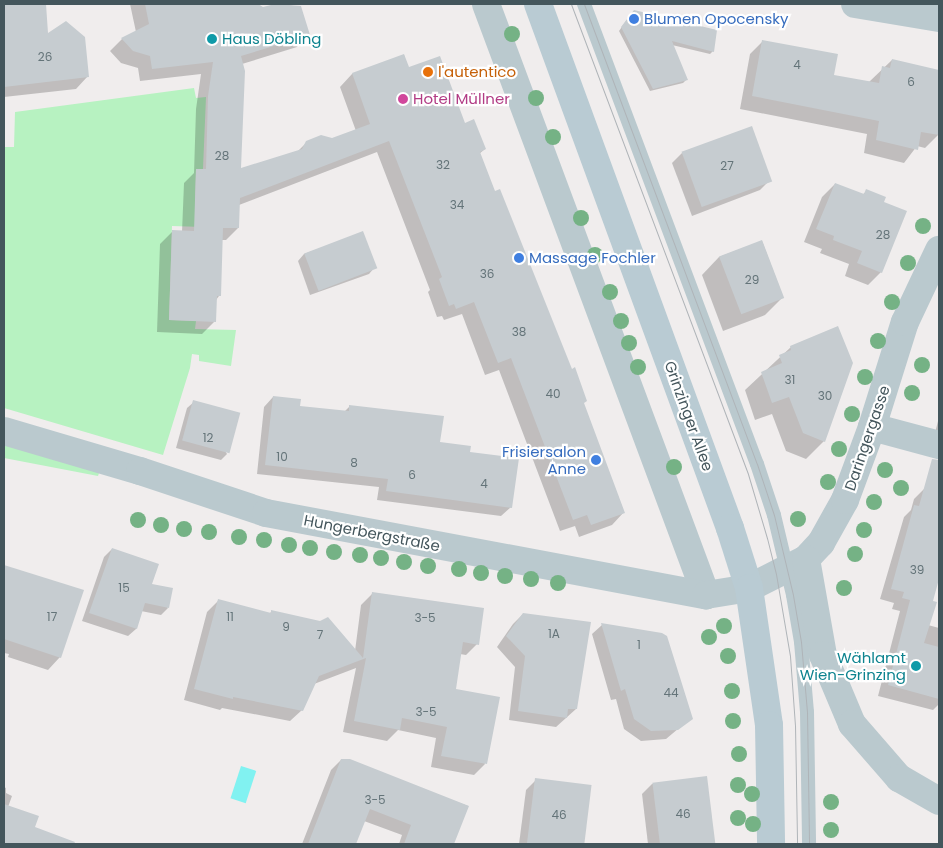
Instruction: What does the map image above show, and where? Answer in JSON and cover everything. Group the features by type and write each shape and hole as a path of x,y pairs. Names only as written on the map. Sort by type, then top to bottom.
{"street":[{"path":"487,4 706,595"},
{"name":"Grinzinger Allee","path":"538,4 730,528 749,588 769,725 771,844"},
{"path":"855,4 939,18"},
{"name":"Daringergasse","path":"749,588 797,564 821,543 845,500 872,427 906,322 939,250"},
{"path":"872,427 939,445"},
{"name":"Hungerbergstraße","path":"4,431 140,471 266,513 706,595 749,588"},
{"path":"797,564 823,655 852,724 898,778 939,802"}],"lane":[{"path":"584,4 757,464 774,515 797,564 797,619 805,686 809,844"}],"green space":[{"path":"194,88 196,98 206,97 203,169 196,170 195,205 203,227 172,226 169,320 196,321 195,329 236,330 231,366 199,361 199,355 192,354 190,368 163,455 4,408 4,147 14,147 15,112"},
{"path":"4,445 100,470 98,476 4,458"}],"water":[{"path":"241,766 256,771 246,803 230,798"}],"building":[{"path":"4,4 46,4 48,33 66,21 85,37 89,77 4,87"},
{"path":"145,4 258,4 263,7 275,4 301,6 310,35 241,56 245,71 241,168 302,149 306,141 321,135 332,138 370,124 352,73 404,54 409,67 440,56 465,123 474,119 486,149 480,152 495,191 500,189 572,369 575,367 587,401 584,403 625,513 591,525 587,515 573,520 511,358 498,363 474,302 456,309 454,304 449,306 439,279 442,277 389,141 240,198 239,228 223,228 221,296 217,296 216,322 169,320 172,230 194,231 196,169 206,169 208,96 213,62 152,69 150,56 133,51 121,38 149,24"},
{"path":"634,10 717,30 714,52 672,41 688,80 653,89 621,27"},
{"path":"762,40 838,54 834,75 879,83 882,66 890,68 892,59 939,70 939,135 921,132 918,150 876,140 879,121 752,96"},
{"path":"752,126 772,181 702,207 682,152"},
{"path":"835,183 864,194 866,189 886,197 884,202 907,211 882,273 857,263 862,251 833,240 834,236 816,229"},
{"path":"363,231 377,268 319,291 304,254"},
{"path":"762,240 784,298 741,314 719,256"},
{"path":"838,326 853,363 825,442 803,433 789,397 772,403 761,372 782,363 779,355 791,350 790,346"},
{"path":"273,396 301,399 300,406 349,411 349,405 444,416 440,442 471,446 470,452 519,458 512,508 386,491 388,479 265,465"},
{"path":"193,400 240,413 229,453 182,441"},
{"path":"932,459 939,460 939,579 933,601 937,602 924,643 939,647 939,699 888,685 910,600 902,598 904,592 891,589 914,505 919,506"},
{"path":"112,548 159,564 152,584 173,588 169,608 145,603 137,629 89,613"},
{"path":"4,565 84,590 61,658 4,639"},
{"path":"372,592 484,608 479,645 463,642 456,689 500,697 487,764 441,756 447,727 402,718 400,730 354,721 366,658 319,676 303,711 233,697 233,699 194,689 218,599 271,613 271,610 320,621 328,617 363,658"},
{"path":"523,613 591,622 577,709 568,709 567,718 518,711 525,656 506,636"},
{"path":"601,623 662,633 667,636 693,719 678,730 651,731 634,719 625,689 621,691"},
{"path":"341,759 350,759 469,806 454,844 404,844 411,825 370,809 356,844 308,844"},
{"path":"707,776 715,843 660,844 652,783"},
{"path":"535,778 592,785 584,844 527,844"},
{"path":"4,804 39,816 35,827 75,842 74,844 4,844"}],"tram line":[{"path":"571,4 748,474 767,538 776,574 790,656 795,725 797,844"},
{"path":"584,4 757,464 774,515 793,595 801,642 807,712 809,844"}],"place":[{"name":"Blumen Opocensky","path":"634,19"},
{"name":"Haus Döbling","path":"212,39"},
{"name":"l'autentico","path":"428,72"},
{"name":"Hotel Müllner","path":"403,99"},
{"name":"Massage Fochler","path":"519,258"},
{"name":"Frisiersalon Anne","path":"596,460"},
{"name":"Wählamt Wien-Grinzing","path":"916,666"}]}
